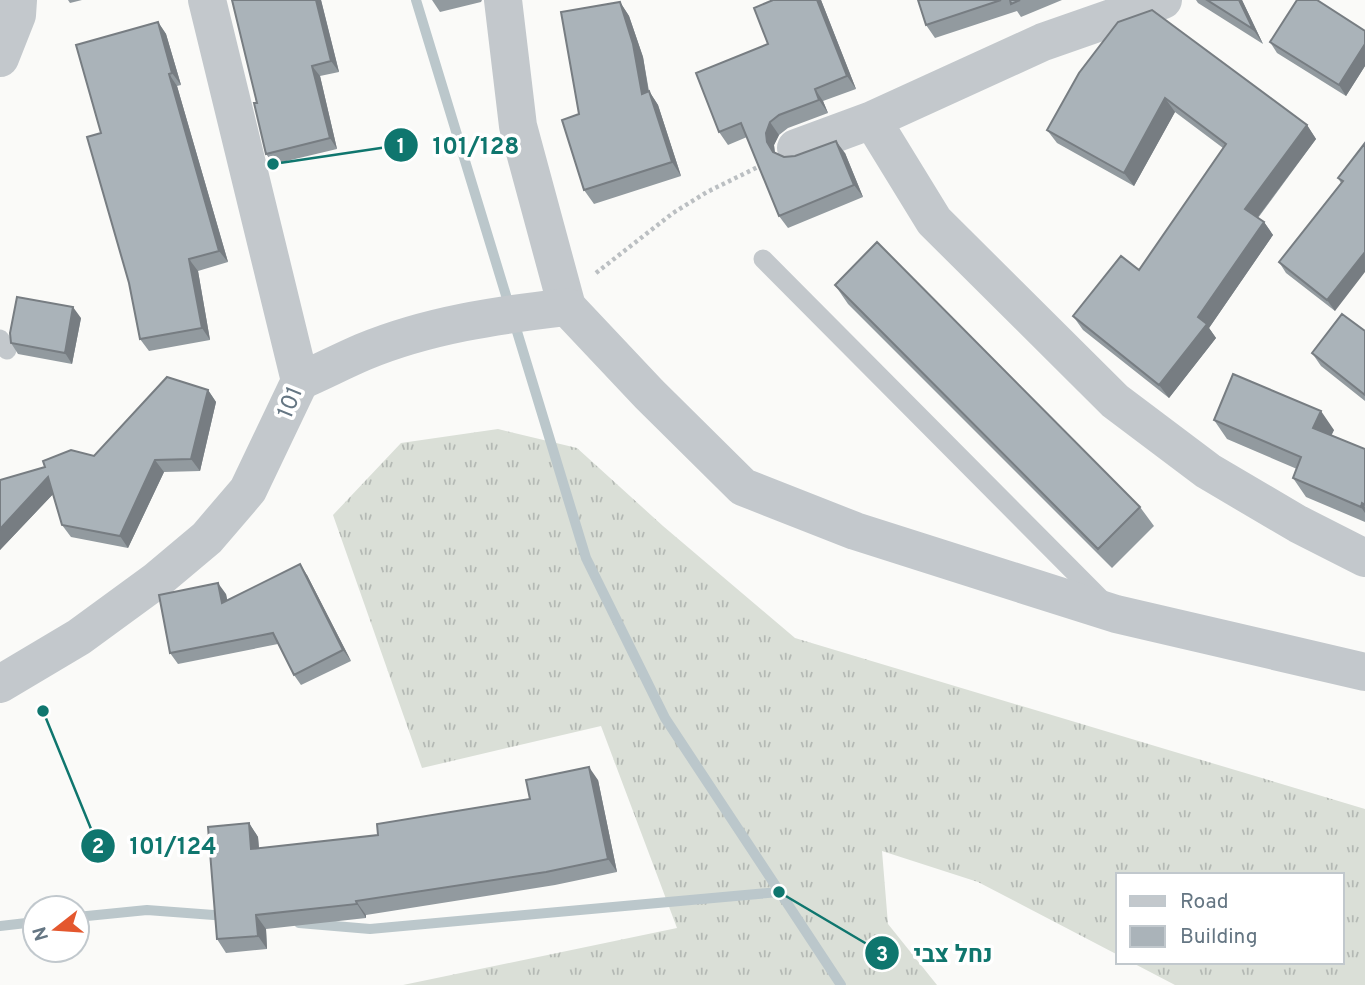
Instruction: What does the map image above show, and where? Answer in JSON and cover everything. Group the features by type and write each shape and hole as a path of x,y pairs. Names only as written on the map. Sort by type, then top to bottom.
{"street":[{"path":"0,58 17,15 19,0"},
{"name":"101","path":"3,676 79,637 158,580 207,538 248,490 300,381 207,0"},
{"path":"503,0 518,126 567,307 649,394 743,487 855,531 1115,614 1365,672"},
{"path":"796,148 872,120 1043,42 1163,0"},
{"path":"872,120 934,221 1115,401 1208,471 1298,524 1365,558"},
{"path":"300,381 365,351 435,328 500,315 567,307"}],"lane":[{"path":"763,259 1115,614"}],"path":[{"path":"567,307 579,287 673,213 707,192 796,148"}],"green space":[{"path":"498,429 577,448 663,526 795,638 1365,809 1365,985 1175,985 1135,964 1344,964 1344,873 1116,873 1116,954 978,882 882,851 888,924 937,985 403,985 677,928 601,726 422,768 333,515 401,443"}],"building":[{"path":"232,0 316,0 331,61 312,66 330,138 266,154 254,103 257,103"},
{"path":"773,0 817,0 847,76 815,89 819,100 779,115 770,122 766,133 767,142 773,152 784,157 795,156 836,141 854,185 779,216 741,123 719,132 696,73 768,44 754,8"},
{"path":"918,0 1001,0 926,25"},
{"path":"1207,0 1239,0 1253,29"},
{"path":"1297,0 1317,0 1365,31 1365,44 1339,85 1270,42"},
{"path":"620,2 633,44 642,94 649,91 672,162 584,190 562,120 579,114 561,12"},
{"path":"1152,10 1307,125 1245,209 1264,222 1198,317 1207,324 1159,385 1073,316 1121,256 1139,270 1226,144 1165,98 1124,173 1047,130 1079,73 1118,22"},
{"path":"158,22 172,73 169,74 219,251 189,259 202,328 140,339 129,283 87,137 101,133 76,45"},
{"path":"1365,143 1365,252 1327,300 1279,262 1343,181 1338,178"},
{"path":"877,242 1140,507 1098,549 835,285"},
{"path":"17,297 73,307 65,353 11,343 10,333"},
{"path":"1342,314 1365,331 1365,395 1312,353"},
{"path":"1233,374 1321,411 1313,428 1365,449 1365,505 1362,503 1361,507 1293,478 1301,457 1214,420"},
{"path":"167,377 208,390 191,459 155,460 120,536 62,525 48,477 0,529 0,480 45,467 43,461 71,450 94,456"},
{"path":"300,564 343,650 294,675 273,633 170,653 159,595 218,583 222,603"},
{"path":"589,767 608,859 546,872 356,901 357,904 256,915 258,936 217,939 208,827 249,823 251,849 378,835 377,824 530,799 526,780"}],"waterway":[{"path":"416,0 586,558 665,718 841,985"},
{"path":"299,923 370,929 779,892"},
{"path":"91,916 147,910 227,916"},
{"path":"0,926 21,924"}],"place":[{"name":"101/128","path":"273,164"},
{"name":"101/124","path":"43,711"},
{"name":"נחל צבי","path":"779,892"}]}
